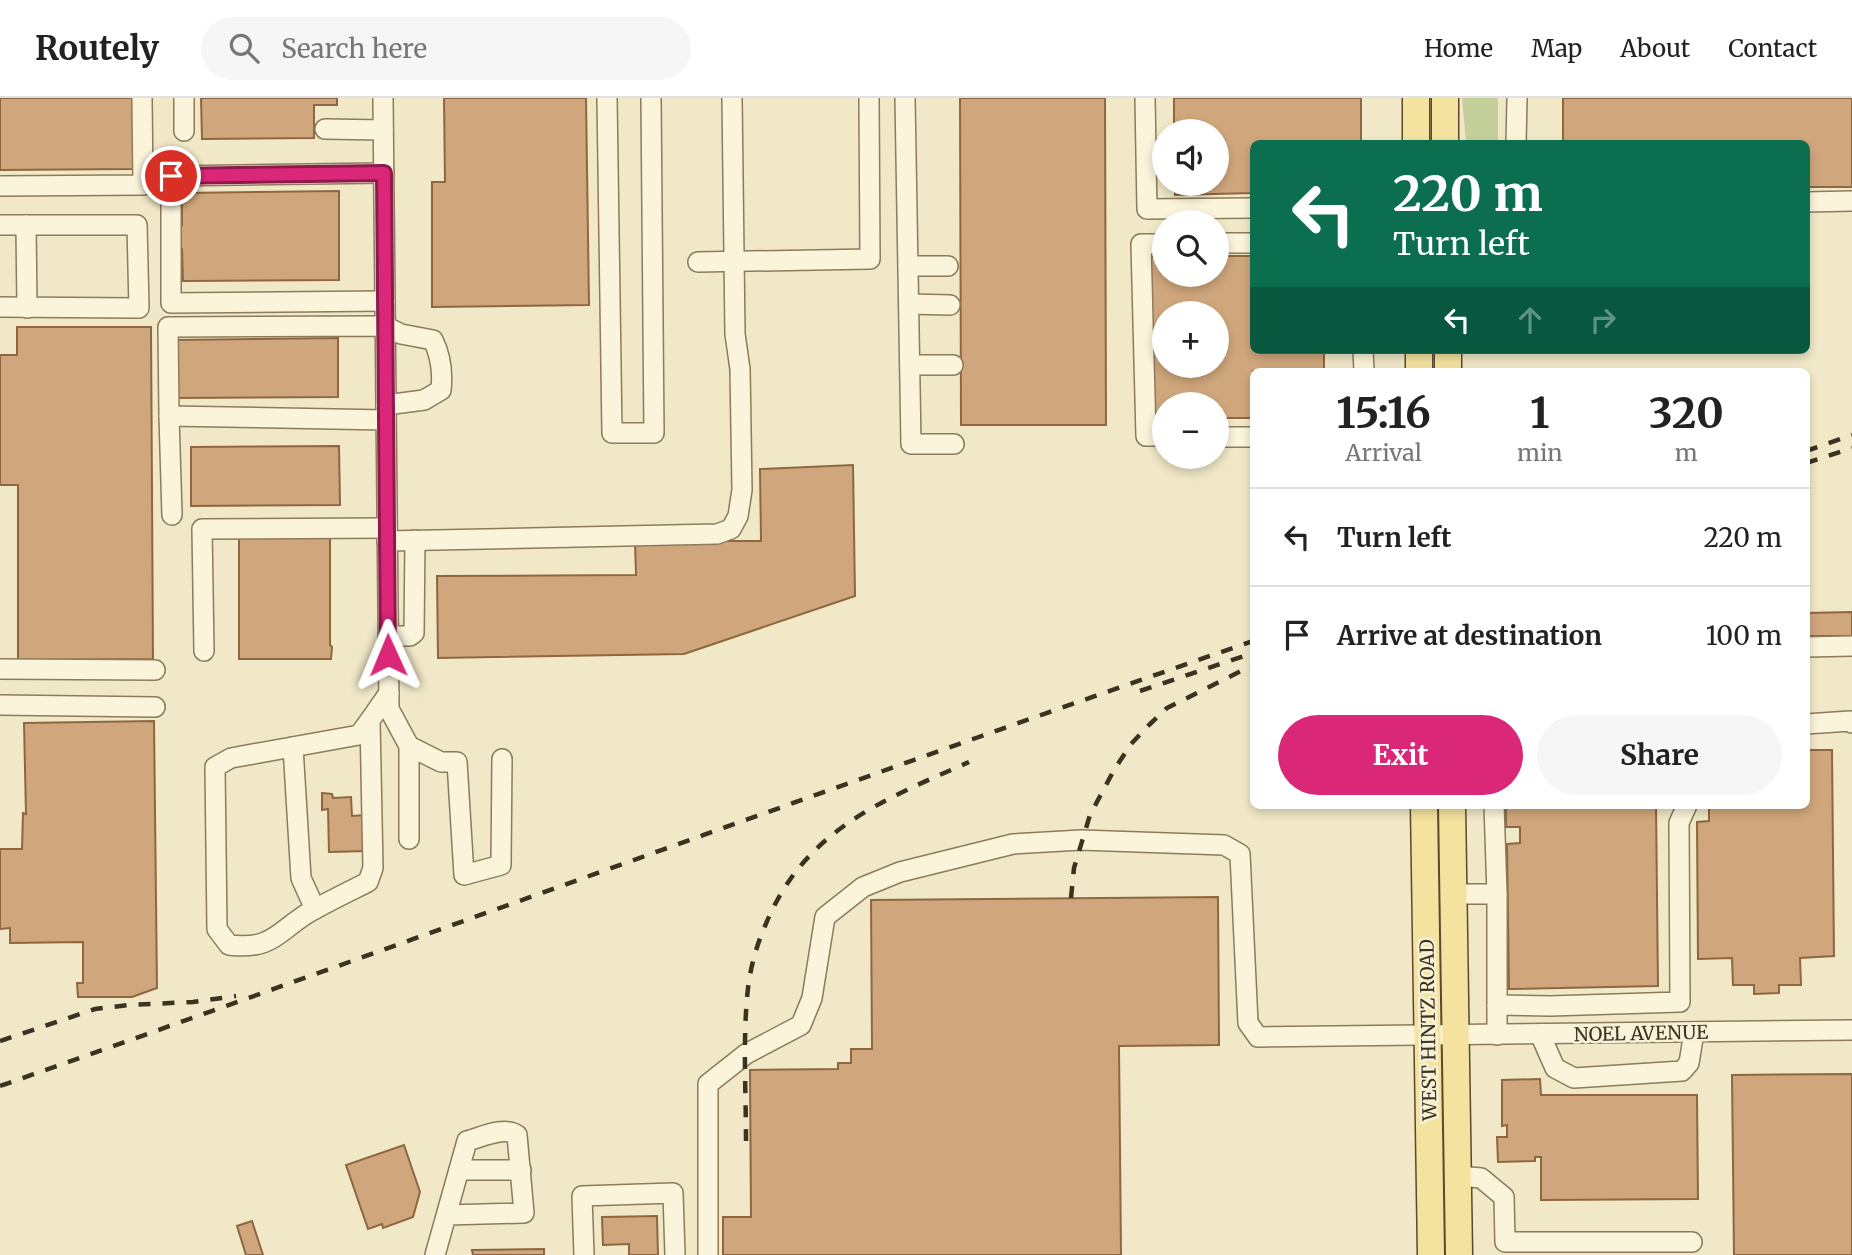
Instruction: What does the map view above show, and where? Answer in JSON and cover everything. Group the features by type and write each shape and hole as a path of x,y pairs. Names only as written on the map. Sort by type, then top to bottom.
{"main road":[{"path":"1416,98 1416,140"},
{"path":"1445,98 1445,140"},
{"name":"WEST HINTZ ROAD","path":"1424,809 1431,1255"},
{"name":"WEST HINTZ ROAD","path":"1452,809 1459,1255"}],"street":[{"path":"0,186 143,185 142,98"},
{"path":"184,98 184,131"},
{"path":"383,98 389,701 410,746 409,839"},
{"path":"607,98 612,433 654,433 651,98"},
{"path":"204,651 202,530 387,534 415,540 718,534 732,528 738,516 742,490 740,369 735,334 732,98"},
{"path":"698,262 870,259 869,98"},
{"path":"905,98 911,444 954,444"},
{"path":"1145,98 1147,209 1250,208"},
{"path":"1516,140 1517,98"},
{"path":"325,129 383,130"},
{"path":"384,173 171,176 171,303 385,301"},
{"path":"1810,202 1852,201"},
{"path":"0,225 137,225 139,308 0,307"},
{"path":"26,225 27,307"},
{"path":"1229,243 1250,243"},
{"path":"1152,244 1141,244 1146,436 1152,436"},
{"path":"908,266 948,266"},
{"path":"909,304 950,304"},
{"path":"169,416 386,412 424,400 441,390 443,377 440,355 433,340 401,334 385,326 169,327 169,416 172,515"},
{"path":"910,365 953,365"},
{"path":"1229,437 1250,437"},
{"path":"388,636 410,636 414,633 415,540"},
{"path":"1810,647 1852,646"},
{"path":"0,669 155,670"},
{"path":"370,721 373,868 368,882 315,909 271,940 247,947 229,945 217,929 215,767 231,758 359,735 370,721 389,701"},
{"path":"0,705 155,707"},
{"path":"1810,724 1852,723"},
{"path":"410,746 442,762 457,762 464,875 501,865 502,759"},
{"path":"293,747 301,878 315,909"},
{"path":"1494,809 1497,1035"},
{"path":"1540,1034 1555,1068 1574,1078 1682,1071 1689,1063 1687,1032 1680,1002 1679,823 1685,809"},
{"name":"NOEL AVENUE","path":"708,1255 708,1084 746,1054 800,1025 812,998 825,917 863,887 900,872 1013,844 1081,840 1224,845 1240,854 1248,1023 1258,1037 1852,1030"},
{"path":"1453,894 1497,894"},
{"path":"1497,1005 1680,1002"},
{"path":"435,1255 467,1140 500,1132 517,1135 524,1213 447,1215"},
{"path":"459,1170 521,1170"},
{"path":"1458,1177 1481,1178 1504,1197 1505,1242 1692,1242"},
{"path":"584,1255 582,1196 673,1193 675,1255"}],"green space":[{"path":"1462,98 1498,98 1498,140 1466,140"}],"building":[{"path":"0,98 135,98 135,169 0,170"},
{"path":"201,98 337,98 337,105 314,105 314,138 202,139"},
{"path":"444,98 586,98 589,305 432,307 432,182 445,182"},
{"path":"960,98 1105,98 1106,425 961,425"},
{"path":"1174,98 1361,98 1361,140 1250,140 1250,193 1229,194 1229,119 1174,119"},
{"path":"1563,98 1852,98 1852,187 1810,187 1810,140 1563,140"},
{"path":"339,191 339,280 183,281 182,249 175,249 174,225 182,225 182,193"},
{"path":"1229,256 1250,256 1250,354 1324,354 1324,368 1250,368 1250,418 1229,418 1229,392 1152,392 1152,419 1150,257 1152,287 1229,287"},
{"path":"17,327 151,327 153,659 18,660 18,485 0,485 0,355 17,355"},
{"path":"338,338 338,397 173,398 173,340"},
{"path":"339,446 340,505 191,506 191,447"},
{"path":"853,465 855,596 684,654 438,658 437,576 636,575 635,541 761,541 760,469"},
{"path":"239,535 330,535 331,659 239,659"},
{"path":"1852,612 1852,636 1810,636 1810,613"},
{"path":"154,721 157,988 132,997 78,997 77,983 83,983 83,942 10,943 10,928 0,929 0,849 22,849 23,813 26,814 24,723"},
{"path":"1810,750 1832,750 1834,956 1800,958 1801,985 1779,985 1779,993 1754,994 1754,985 1733,985 1732,958 1698,959 1697,822 1709,821 1709,809 1810,809"},
{"path":"322,793 332,794 333,798 351,797 352,816 366,815 367,851 329,852 328,809 322,810"},
{"path":"1506,809 1656,809 1658,986 1509,989 1507,844 1520,843 1520,827 1506,827"},
{"path":"1218,897 1219,1045 1119,1046 1121,1255 723,1255 723,1217 751,1217 750,1070 838,1069 838,1063 851,1063 851,1049 872,1049 871,900"},
{"path":"1852,1074 1852,1255 1734,1255 1732,1075"},
{"path":"1540,1079 1541,1095 1697,1095 1698,1199 1541,1200 1541,1157 1535,1157 1535,1161 1498,1162 1497,1137 1507,1137 1507,1125 1502,1126 1502,1080"},
{"path":"404,1145 420,1192 413,1217 383,1228 382,1224 368,1229 346,1165"},
{"path":"657,1216 658,1255 629,1255 629,1244 603,1245 602,1217"},
{"path":"252,1221 263,1255 246,1255 237,1226"},
{"path":"544,1249 544,1255 473,1255 472,1250"}],"railway":[{"path":"1810,450 1852,435"},
{"path":"1810,462 1852,448"},
{"path":"0,1086 1250,642"},
{"path":"1140,691 1250,654"},
{"path":"1071,898 1074,868 1090,815 1131,744 1167,708 1250,666"},
{"path":"746,1141 745,1034 749,979 761,935 781,893 801,865 823,842 849,823 905,791 969,762"},
{"path":"0,1041 95,1009 236,996"}],"route":[{"path":"171,176 384,173 388,655"}]}
